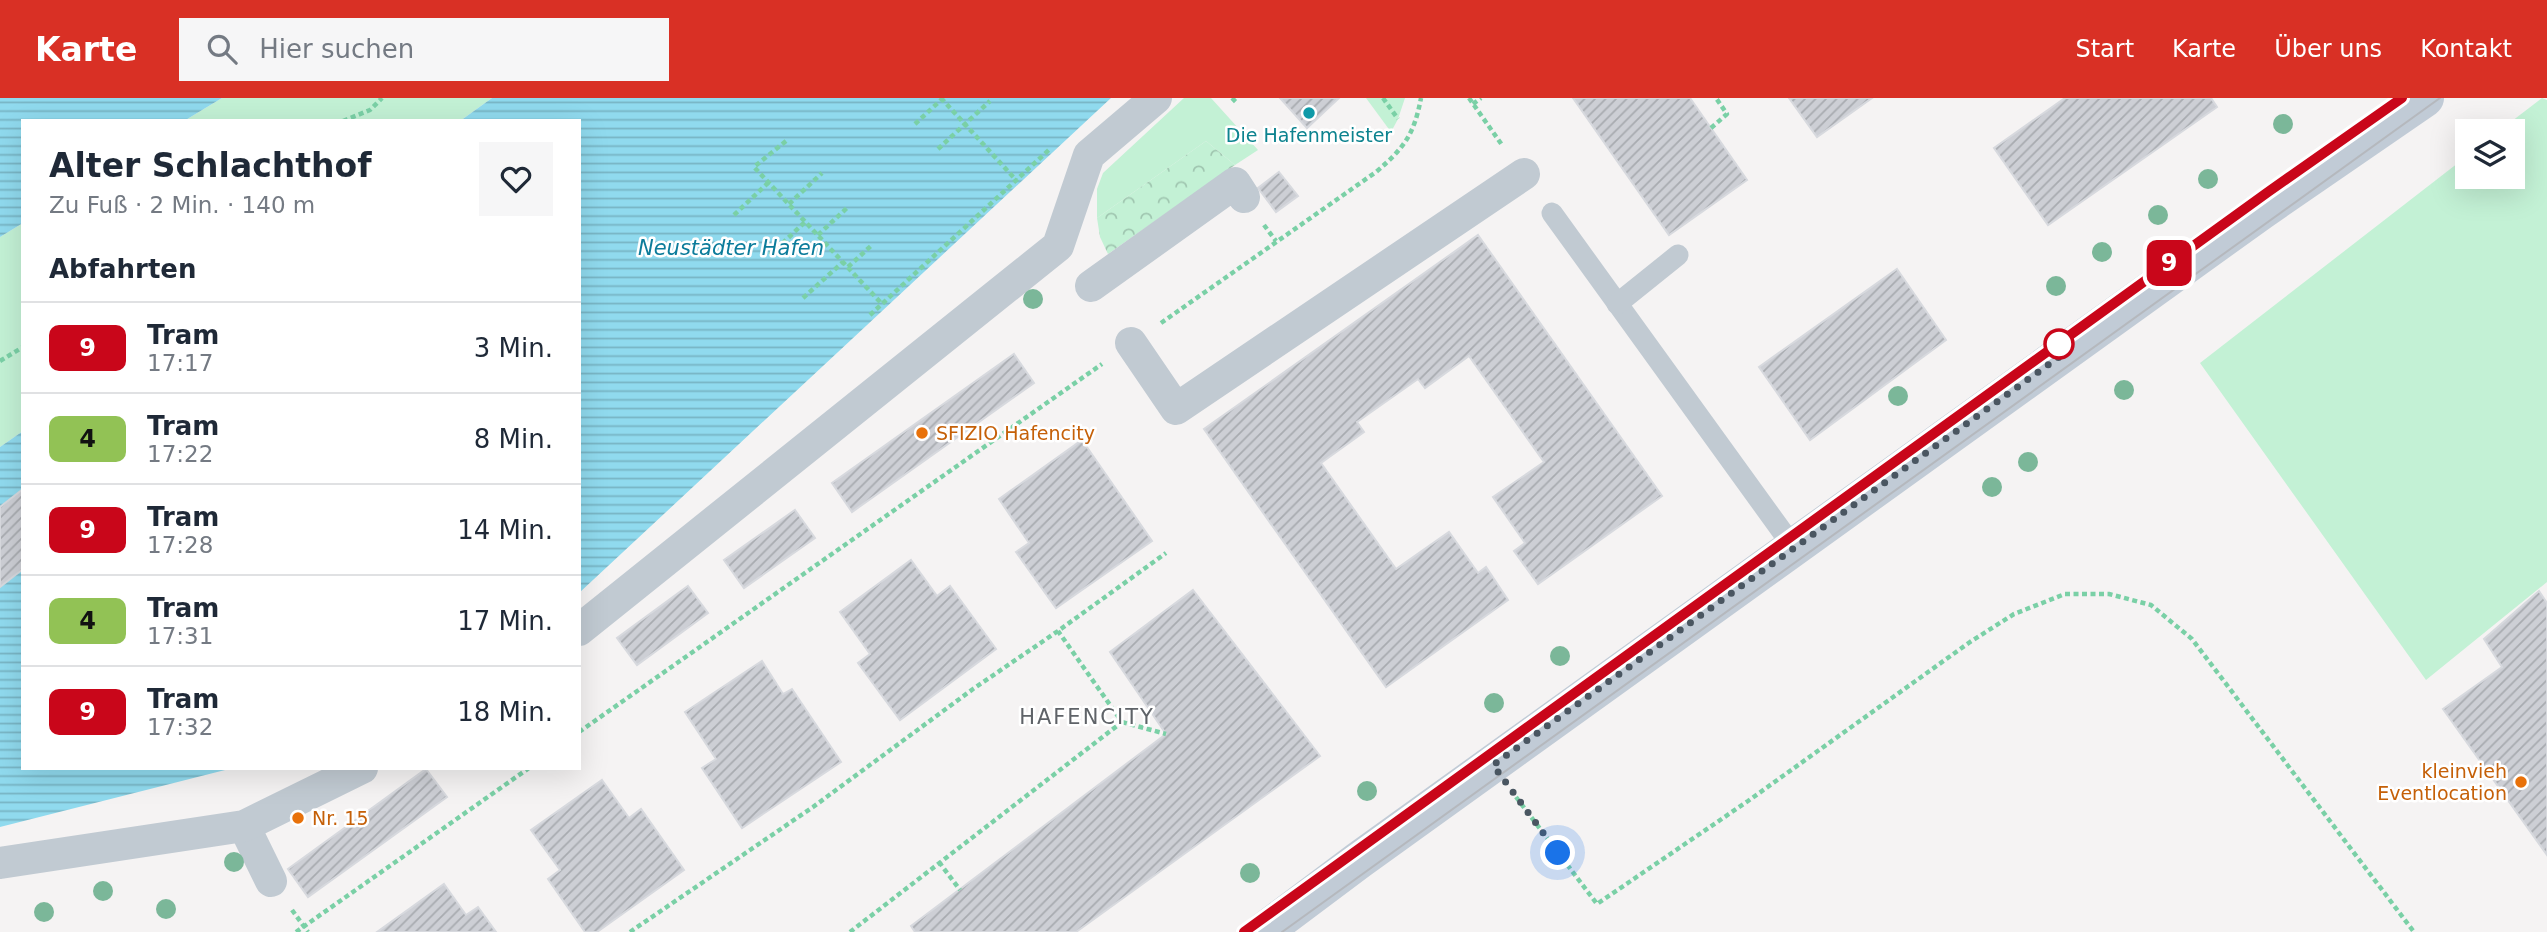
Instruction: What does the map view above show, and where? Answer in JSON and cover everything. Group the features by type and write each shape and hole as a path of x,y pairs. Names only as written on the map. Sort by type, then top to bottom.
{"main road":[{"path":"1263,932 1359,860 2262,211 2426,98"}],"street":[{"path":"581,628 1058,246 1089,155 1156,98"},
{"path":"1131,343 1176,409 1524,174"},
{"path":"1058,246 1096,292 1235,183 1244,197"},
{"path":"0,863 244,826 358,770"},
{"path":"244,826 271,881"}],"lane":[{"path":"1552,213 1794,548"},
{"path":"1617,304 1678,256"}],"path":[{"path":"348,119 370,110 382,98"},
{"path":"915,124 942,98 1017,180"},
{"path":"1383,98 1398,119"},
{"path":"581,731 1376,172 1400,152 1417,120 1420,98"},
{"path":"1473,104 1481,98"},
{"path":"1711,128 1727,114 1716,98"},
{"path":"938,149 989,102"},
{"path":"786,141 754,167 883,303"},
{"path":"870,315 1056,144"},
{"path":"789,204 822,173"},
{"path":"734,215 769,182"},
{"path":"818,235 848,207"},
{"path":"770,255 806,221"},
{"path":"848,267 873,244"},
{"path":"803,298 843,262"},
{"path":"0,361 21,348"},
{"path":"630,932 813,807 973,689 1166,553"},
{"path":"1493,765 1597,904 1748,802 1970,642 2014,614 2065,594 2109,594 2151,605 2192,639 2414,932"},
{"path":"1058,631 1122,722 1166,734"},
{"path":"850,932 1122,722"},
{"path":"518,770 521,774"},
{"path":"296,932 526,770"},
{"path":"939,862 960,890"},
{"path":"293,911 308,932"}],"green space":[{"path":"222,98 492,98 463,119 187,119"},
{"path":"1184,98 1211,98 1258,150 1235,165 1206,141 1097,218 1097,189 1103,173"},
{"path":"1366,98 1405,98 1391,132"},
{"path":"2542,98 2547,100 2547,582 2426,680 2200,363 2455,165 2455,189 2525,189 2525,119 2515,119"},
{"path":"1206,141 1235,165 1108,254 1100,237 1097,218"},
{"path":"21,224 21,432 0,447 0,237"}],"water":[{"path":"0,98 222,98 187,119 21,119 21,224 0,237"},
{"name":"Neustädter Hafen","path":"492,98 1111,98 581,591 581,119 463,119"},
{"path":"21,432 21,770 225,770 0,827 0,447"}],"building":[{"name":"Die Hafenmeister","path":"1280,98 1339,98 1307,128"},
{"path":"1573,98 1690,98 1747,180 1669,235"},
{"path":"1789,98 1872,98 1817,137"},
{"path":"2065,98 2211,98 2217,107 2048,225 1994,148"},
{"path":"1279,172 1298,196 1276,212 1258,188"},
{"path":"1478,235 1662,496 1538,584 1514,551 1525,543 1493,497 1544,462 1469,356 1425,388 1418,379 1357,422 1364,432 1321,463 1396,569 1449,532 1478,573 1486,567 1508,600 1386,687 1204,429"},
{"path":"1897,269 1946,340 1810,440 1759,367"},
{"path":"1014,354 1034,383 852,512 832,483"},
{"path":"1082,440 1152,541 1056,608 1016,552 1029,543 999,499"},
{"path":"21,491 21,571 0,587 0,507"},
{"path":"795,510 815,538 744,588 724,560"},
{"path":"911,560 937,596 950,586 996,649 900,720 858,663 870,654 840,612"},
{"path":"688,586 708,613 637,665 617,638"},
{"path":"1193,590 1320,756 1076,932 915,932 911,926 1166,734 1110,652"},
{"name":"kleinvieh Eventlocation","path":"2539,591 2547,603 2547,855 2443,709 2502,667 2484,639"},
{"path":"762,661 783,694 792,689 841,762 742,828 702,768 716,759 685,712"},
{"path":"425,770 447,797 308,897 288,869"},
{"path":"602,780 629,818 641,809 684,870 597,932 585,932 548,879 560,870 531,830"},
{"path":"444,884 466,915 478,907 496,932 377,932"}],"tram line":[{"path":"1244,932 2402,98"},
{"name":"9","path":"1244,932 2402,98"},
{"path":"1282,932 2440,98"}],"place":[{"name":"Die Hafenmeister","path":"1309,113"},
{"name":"SFIZIO Hafencity","path":"922,433"},
{"name":"kleinvieh Eventlocation","path":"2521,782"},
{"name":"Nr. 15","path":"298,818"}],"district":[{"name":"HAFENCITY","path":"1087,717"}],"route":[{"path":"1558,853 1493,765 2066,352 2059,344"}]}
